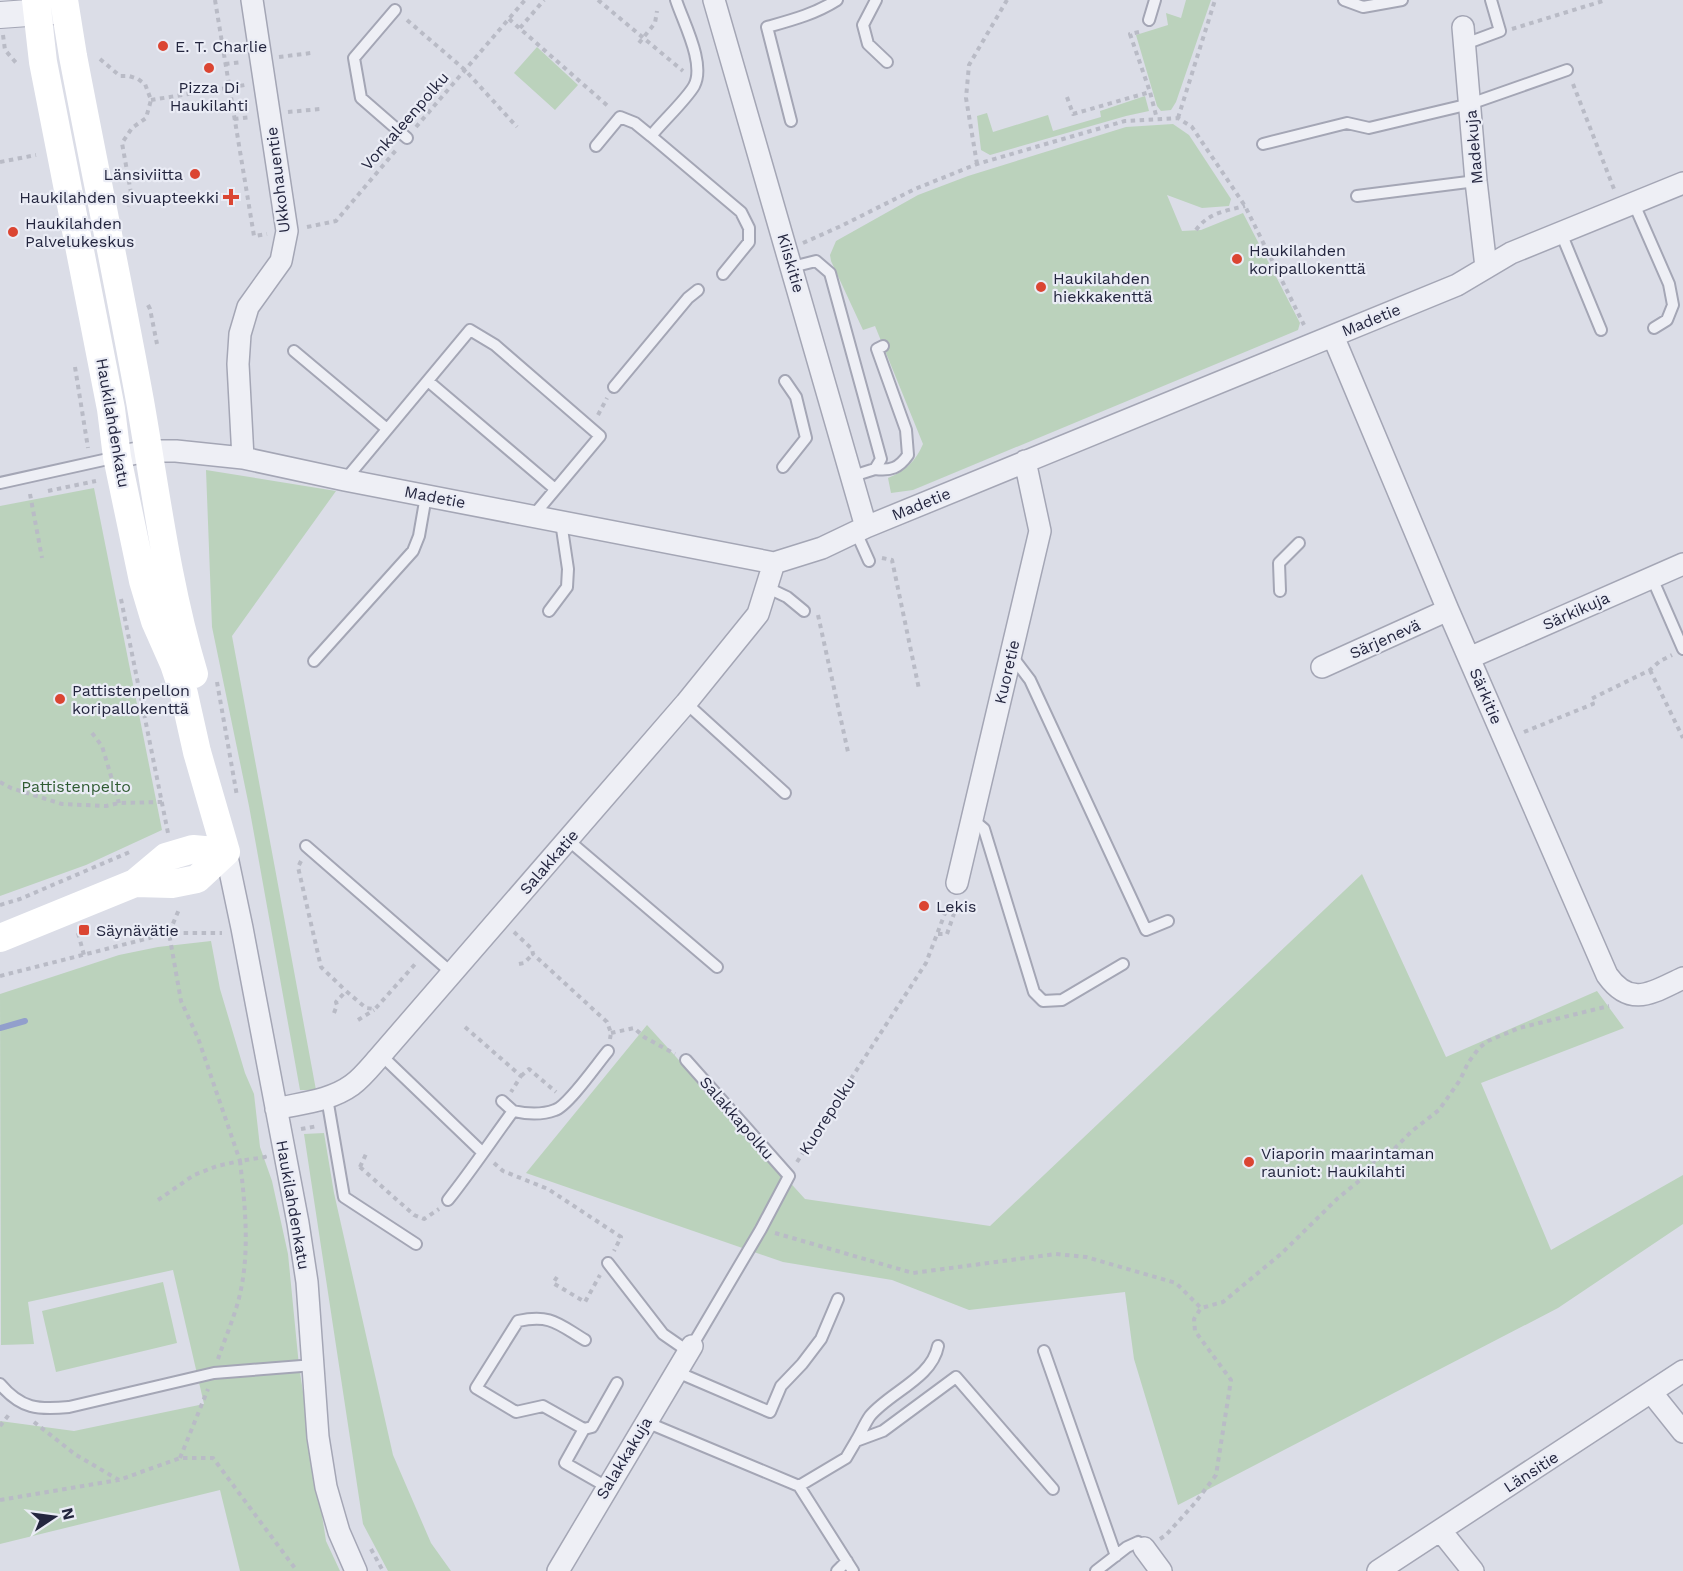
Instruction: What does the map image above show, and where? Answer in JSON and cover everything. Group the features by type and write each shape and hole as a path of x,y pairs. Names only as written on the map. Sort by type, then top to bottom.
{"main road":[{"name":"Haukilahdenkatu","path":"65,5 140,403 153,490 185,642 212,746 224,845"},
{"name":"Haukilahdenkatu","path":"37,7 43,62 111,408 117,457 143,581 155,621 184,694 197,752 224,845"},
{"path":"0,938 135,883 166,856 193,849 224,845"}],"street":[{"name":"Ukkohauentie","path":"243,458 238,364 240,334 248,307 281,261 287,231 252,0"},
{"name":"Kiiskitie","path":"714,0 853,476 861,529"},
{"path":"0,15 37,7 65,5"},
{"name":"Madekuja","path":"1464,35 1476,181 1486,267"},
{"name":"Madetie","path":"117,457 147,451 176,450 243,458 774,563 822,548 861,529 1025,461 1457,285 1511,253 1683,183"},
{"name":"Särkitie","path":"1333,336 1448,610 1607,975 1614,985 1630,994 1642,996 1683,978"},
{"name":"Kuoretie","path":"957,883 1040,531 1025,461"},
{"name":"Salakkatie","path":"276,1109 327,1098 353,1084 381,1055 686,703 758,614 774,563"},
{"name":"Särkikuja","path":"1469,658 1683,564"},
{"name":"Särjenevä","path":"1322,667 1448,610"},
{"name":"Haukilahdenkatu","path":"224,845 242,928 304,1258 318,1437 326,1487 339,1532 356,1571"},
{"name":"Salakkakuja","path":"558,1571 691,1349"},
{"name":"Länsitie","path":"1378,1571 1683,1371"},
{"path":"1652,1392 1683,1432"},
{"path":"1441,1531 1473,1571"},
{"path":"1143,1548 1161,1571"}],"lane":[{"path":"651,136 695,82 696,55 676,0"},
{"path":"791,121 767,27 804,16 837,0"},
{"path":"876,0 863,25 868,44 887,62"},
{"path":"1149,20 1155,0"},
{"path":"1344,0 1363,7 1402,0"},
{"path":"1464,35 1500,31 1491,0"},
{"path":"395,10 354,58 361,98 406,138"},
{"path":"1263,144 1347,123 1369,128 1470,104 1567,70"},
{"path":"596,146 620,117 635,123 741,212 749,228 750,242 723,274"},
{"path":"1357,196 1476,181"},
{"path":"1628,207 1669,284 1672,305 1667,320 1654,328"},
{"path":"1561,234 1601,330"},
{"path":"789,258 816,261 830,273 882,459 875,469"},
{"path":"614,387 688,298 698,290"},
{"path":"345,480 470,330 495,345 600,436 533,516"},
{"path":"853,476 875,469 887,470 900,467 908,455 906,430 878,349 883,346"},
{"path":"294,351 387,429"},
{"path":"428,381 555,489"},
{"path":"783,468 806,438 796,396 785,381"},
{"path":"0,483 117,457"},
{"path":"314,661 413,551 419,536 426,496"},
{"path":"549,611 567,587 568,569 561,522"},
{"path":"861,529 869,561"},
{"path":"1280,591 1279,563 1299,543"},
{"path":"1652,578 1679,652"},
{"path":"768,588 787,597 804,611"},
{"path":"1011,654 1029,680 1146,930 1168,921"},
{"path":"686,703 785,793"},
{"path":"972,819 984,829 1034,992 1043,1001 1062,1000 1122,964"},
{"path":"568,840 717,968"},
{"path":"306,846 453,974"},
{"path":"502,1101 513,1111 524,1114 556,1110 567,1101 608,1051"},
{"path":"381,1055 443,1105 483,1152"},
{"name":"Salakkapolku","path":"686,1060 789,1176"},
{"path":"327,1098 344,1197 416,1244"},
{"path":"448,1200 470,1173 513,1111"},
{"path":"610,1259 663,1334 691,1349 789,1176"},
{"path":"677,1372 770,1412 781,1386 802,1364 820,1339 838,1299"},
{"path":"585,1340 547,1319 533,1318 518,1321 476,1388 516,1412 543,1406 584,1429 592,1427 617,1383"},
{"path":"799,1486 846,1458 870,1416 929,1366 936,1355 938,1346"},
{"path":"1044,1351 1116,1556"},
{"path":"0,1384 18,1402 30,1407 69,1407 214,1373 314,1365"},
{"path":"856,1441 883,1431 956,1377 1053,1489"},
{"path":"646,1422 799,1486 850,1566 837,1571"},
{"path":"584,1429 565,1463 607,1486"},
{"path":"1096,1571 1138,1542 1143,1548"}],"path":[{"path":"214,0 254,236 263,235"},
{"name":"Vonkaleenpolku","path":"287,231 336,221 525,0"},
{"path":"520,28 544,0"},
{"path":"596,7 600,0 695,82"},
{"path":"977,164 966,98 969,65 1007,0"},
{"path":"1178,118 1215,0"},
{"path":"1500,31 1522,27 1606,0"},
{"path":"395,10 465,70 517,127"},
{"path":"639,43 655,23 657,10"},
{"path":"508,19 620,117"},
{"path":"1130,34 1157,119"},
{"path":"95,52 103,63 120,75 129,76 145,84 151,100 146,118 132,128 122,143 130,193 128,212"},
{"path":"1567,70 1628,207"},
{"path":"151,100 265,82"},
{"path":"1067,97 1073,114 1150,93"},
{"path":"789,258 797,247 808,239 841,226 915,189 977,164 1125,121 1178,118 1192,127 1245,206 1314,343"},
{"path":"0,162 36,155"},
{"path":"1196,230 1213,214 1245,206"},
{"path":"592,429 614,387"},
{"path":"30,494 42,558"},
{"path":"869,561 885,558 892,560 919,688"},
{"path":"804,611 817,610 848,752"},
{"path":"1504,740 1593,704 1591,699 1650,670 1660,661 1679,652"},
{"path":"215,670 238,800"},
{"path":"1650,670 1683,738"},
{"path":"92,733 102,746 120,803"},
{"path":"0,782 11,788 62,804 106,806 120,803 162,802"},
{"path":"306,846 298,867 321,967 366,1008 375,1010"},
{"path":"0,905 20,899 137,849"},
{"name":"Kuorepolku","path":"789,1176 926,963 957,883"},
{"path":"506,925 532,949 524,963 519,964"},
{"path":"0,976 169,933 228,933 242,928"},
{"path":"78,932 84,955"},
{"path":"169,933 181,1001 198,1038 240,1161 245,1206 246,1256 240,1295 214,1373 180,1458"},
{"path":"358,1020 375,1010 427,951"},
{"path":"529,956 607,1022 611,1033 608,1051"},
{"path":"334,1013 336,1002 346,991"},
{"path":"1143,1548 1166,1535 1216,1475 1231,1380 1195,1331 1194,1319 1201,1308 1223,1302 1282,1253 1338,1198 1364,1177 1376,1158 1390,1153 1412,1131 1439,1110 1460,1080 1468,1063 1479,1048 1488,1041 1519,1028 1613,1005"},
{"path":"465,1027 493,1054 521,1076"},
{"path":"611,1033 634,1028 644,1037 686,1060"},
{"path":"502,1101 529,1069 567,1101"},
{"path":"483,1152 503,1171 548,1189 621,1237 610,1259"},
{"path":"158,1200 194,1175 217,1166 265,1157"},
{"path":"360,1167 414,1215 424,1218 438,1211 448,1200"},
{"path":"761,1229 913,1273 1056,1254 1086,1257 1176,1283 1201,1308"},
{"path":"556,1277 553,1283 585,1302 599,1277"},
{"path":"18,1402 35,1425 76,1455 118,1480"},
{"path":"0,1500 118,1480 180,1458 213,1458 297,1571"}],"green space":[{"path":"1186,0 1211,0 1176,102 1171,110 1161,111 1157,106 1136,35 1168,25 1166,13 1181,18"},
{"path":"537,47 578,85 555,110 514,73"},
{"path":"1145,96 1149,111 990,155 981,150 977,116 987,113 993,132 1048,115 1053,131 1101,117 1100,111"},
{"name":"Haukilahden hiekkakenttä","path":"1173,124 1189,135 1231,199 1229,206 1202,208 1167,195 1182,231 1201,230 1243,213 1300,323 1298,330 913,490 891,493 888,478 909,465 923,444 875,326 863,330 831,261 830,255 836,241 918,195 968,176 1126,127"},
{"path":"206,470 336,491 232,636 316,1090 300,1090 249,806 212,627"},
{"name":"Pattistenpelto","path":"94,488 162,830 86,865 0,896 0,506"},
{"path":"1362,874 1446,1057 1597,991 1624,1028 1481,1083 1551,1250 1683,1175 1683,1224 1558,1308 1178,1505 1134,1359 1125,1292 969,1310 892,1280 783,1262 526,1173 647,1025 805,1199 990,1226"},
{"path":"211,941 220,989 245,1073 254,1094 260,1147 272,1181 288,1254 299,1366 326,1541 340,1571 240,1571 220,1490 0,1544 0,1421 74,1431 204,1404 173,1270 28,1302 34,1344 1,1345 0,994 119,955 158,947"},
{"path":"324,1133 334,1193 393,1455 431,1543 451,1571 388,1571 363,1524 304,1134"},
{"path":"163,1282 177,1343 56,1372 42,1311"}],"waterway":[{"path":"0,1028 25,1021"}],"place":[{"name":"E. T. Charlie","path":"163,46"},
{"name":"Pizza Di Haukilahti","path":"209,68"},
{"name":"Länsiviitta","path":"195,174"},
{"name":"Haukilahden sivuapteekki","path":"231,197"},
{"name":"Haukilahden Palvelukeskus","path":"13,232"},
{"name":"Haukilahden koripallokenttä","path":"1237,259"},
{"name":"Haukilahden hiekkakenttä","path":"1041,287"},
{"name":"Pattistenpellon koripallokenttä","path":"60,699"},
{"name":"Lekis","path":"924,906"},
{"name":"Säynävätie","path":"84,930"},
{"name":"Viaporin maarintaman rauniot: Haukilahti","path":"1249,1162"}]}
